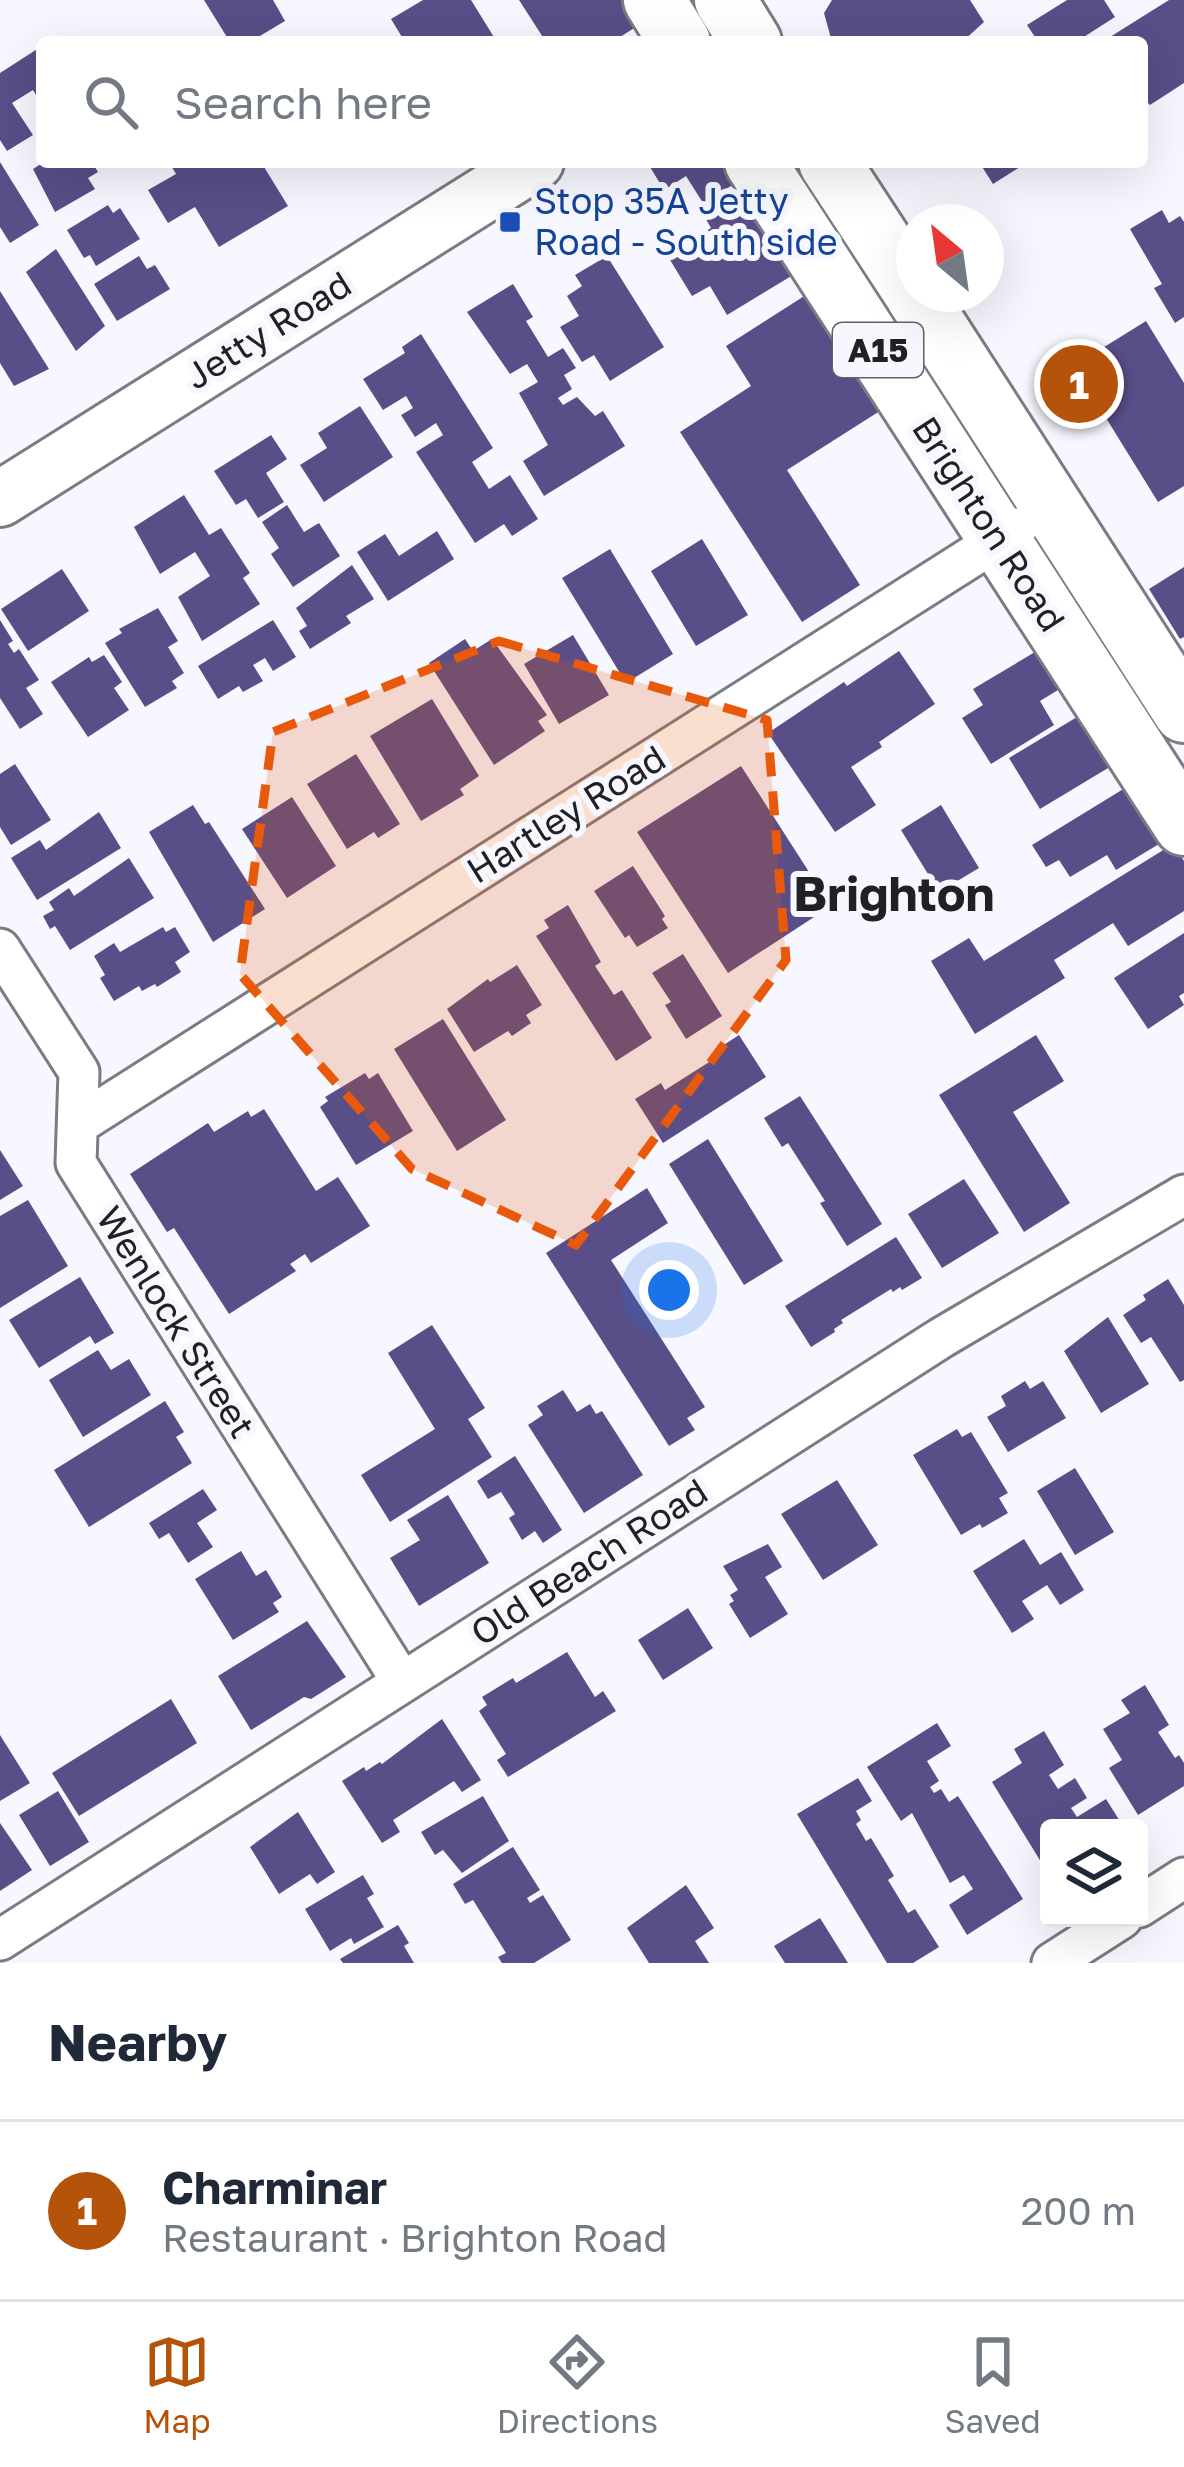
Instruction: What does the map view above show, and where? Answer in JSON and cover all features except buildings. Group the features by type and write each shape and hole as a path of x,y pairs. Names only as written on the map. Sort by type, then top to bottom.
{"main road":[{"path":"654,0 676,36"},
{"name":"Brighton Road","path":"759,168 1184,825"},
{"name":"Brighton Road","path":"833,168 896,264"},
{"name":"Brighton Road","path":"927,312 1182,703"}],"street":[{"name":"Jetty Road","path":"0,499 526,168"},
{"name":"Hartley Road","path":"80,1124 1053,505"},
{"path":"1125,736 1182,703"},
{"name":"Wenlock Street","path":"0,949 79,1072 76,1163 402,1682"},
{"name":"Old Beach Road","path":"0,1940 940,1338 1184,1195"},
{"path":"1148,1901 1184,1878"},
{"path":"1052,1963 1107,1927"}],"highlighted area":[{"path":"499,641 767,720 786,960 576,1245 412,1169 240,974 273,732"}],"place":[{"name":"Stop 35A Jetty Road - South side","path":"510,222"},
{"name":"Charminar","path":"1079,384"}],"district":[{"name":"Brighton","path":"894,894"}]}
